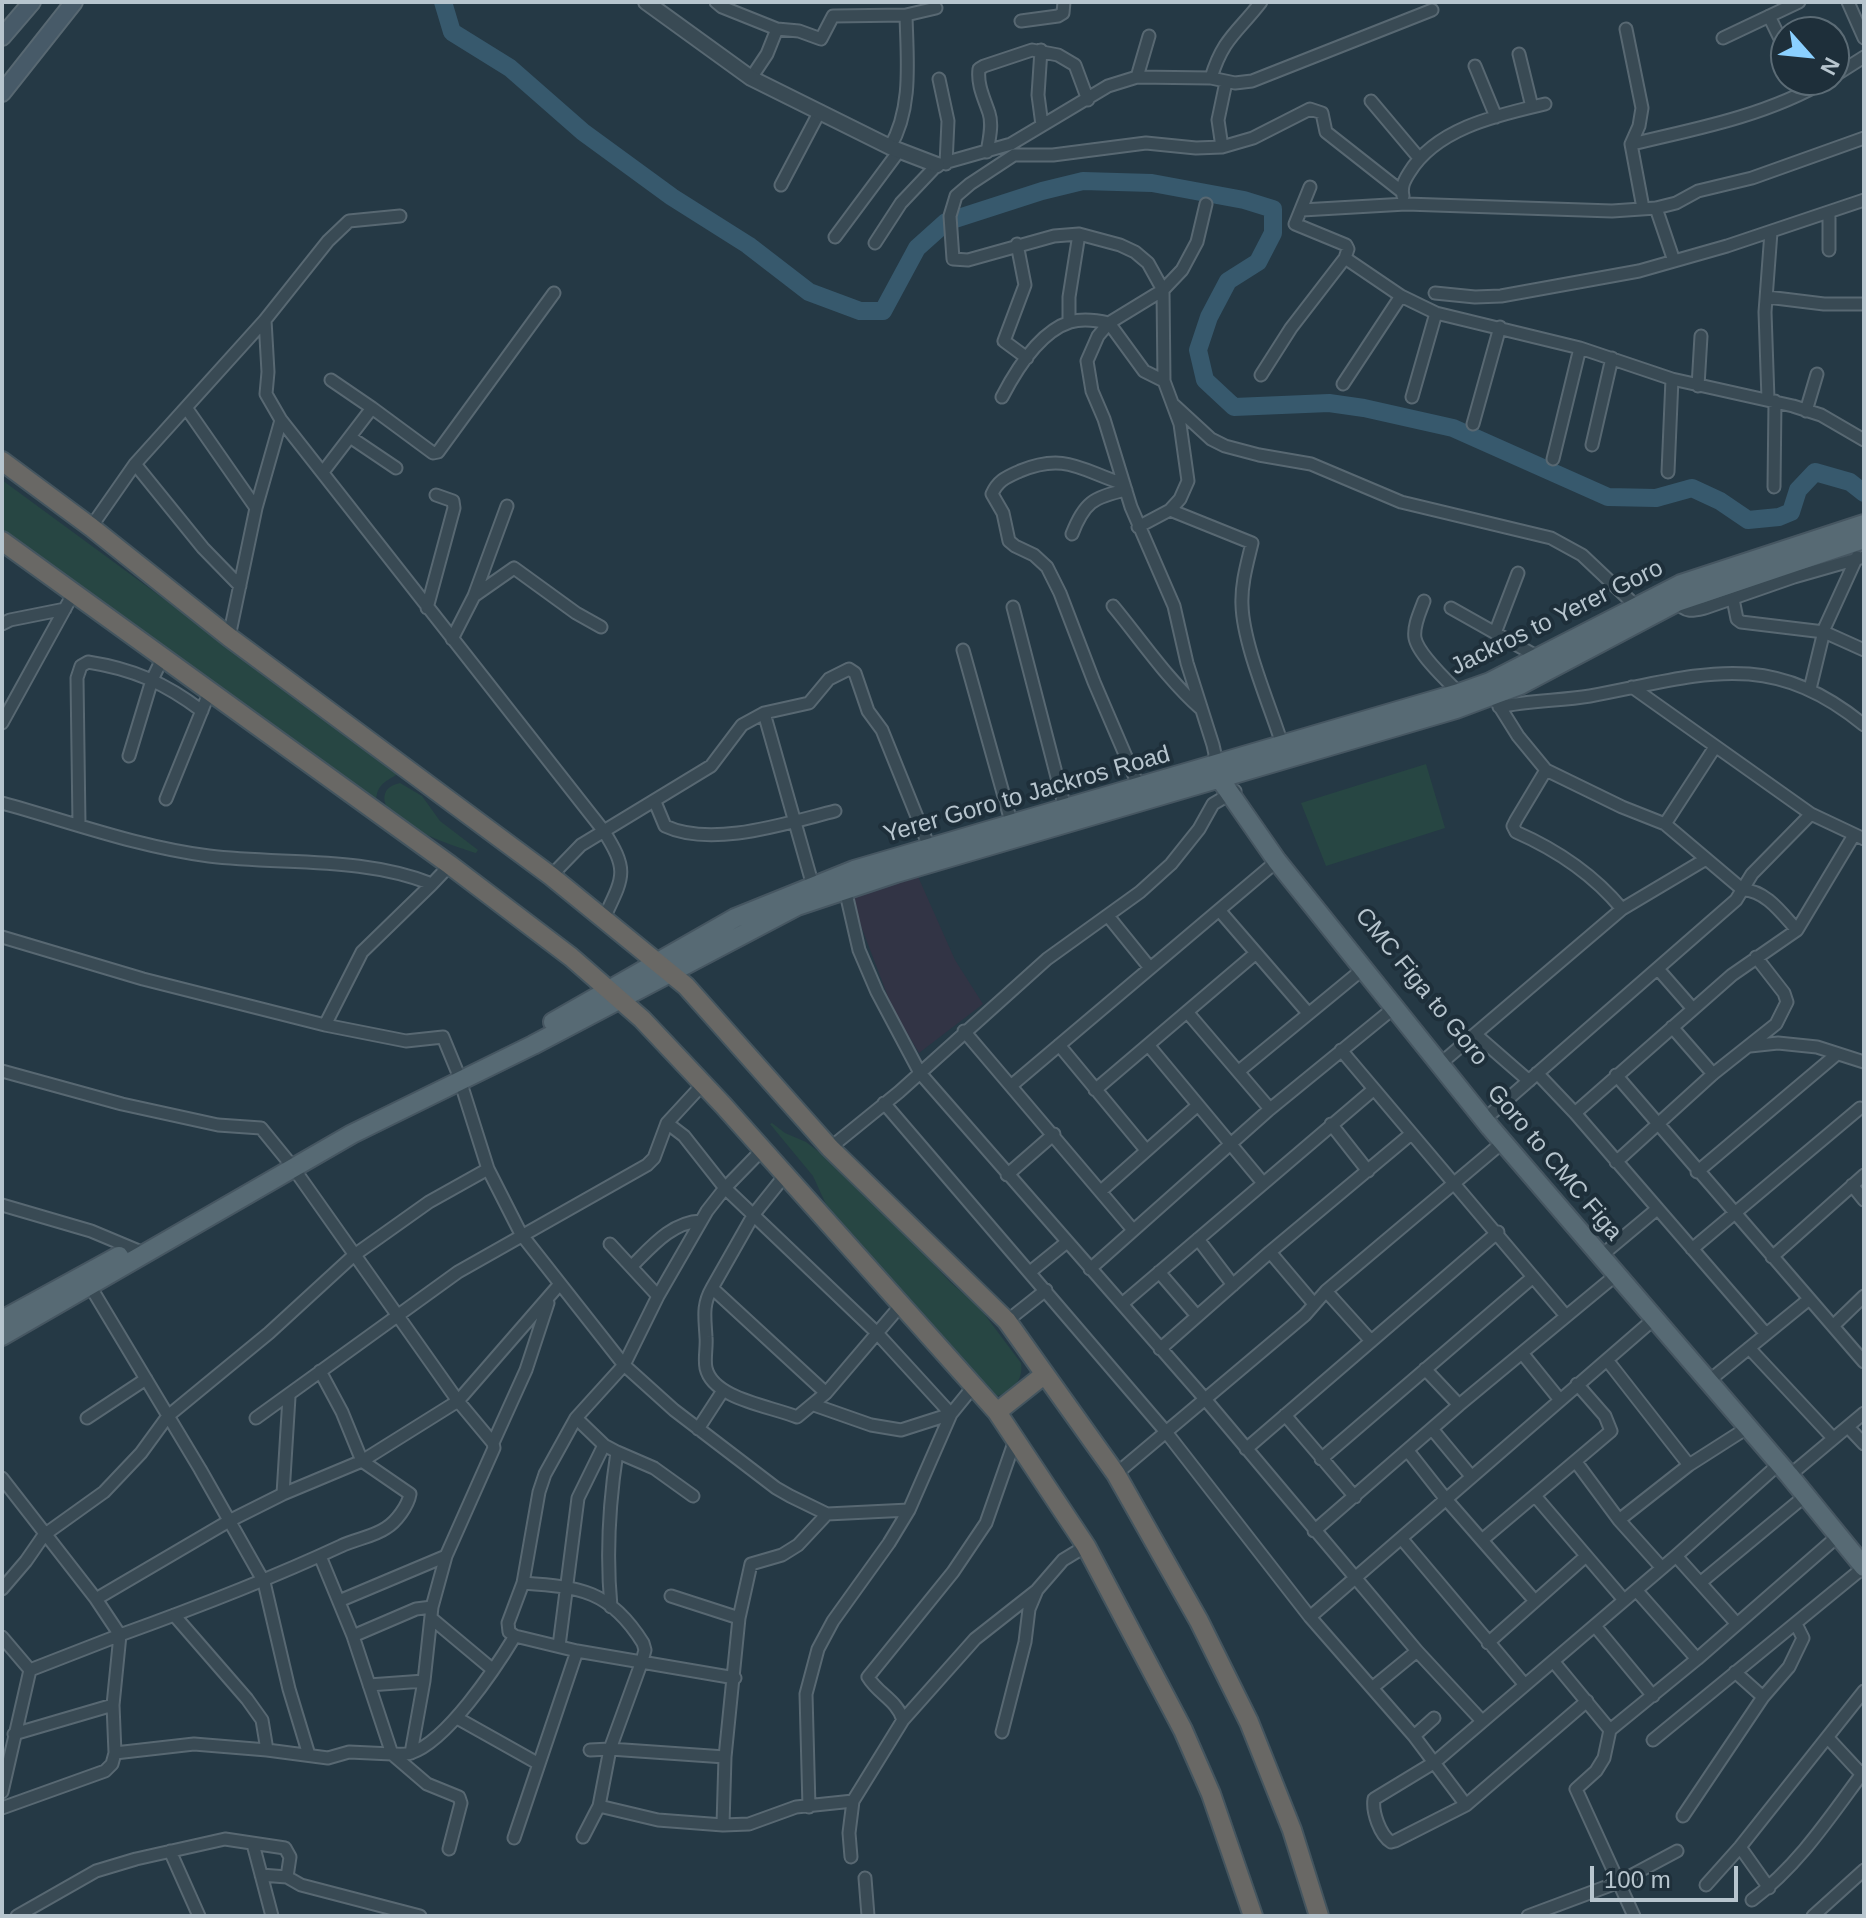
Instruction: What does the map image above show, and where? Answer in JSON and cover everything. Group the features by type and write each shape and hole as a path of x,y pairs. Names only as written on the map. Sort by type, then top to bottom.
{"highway":[{"path":"2,461 229,637 551,876 686,986 830,1148 1007,1321 1116,1474 1199,1621 1249,1722 1292,1830 1319,1916"},
{"path":"2,541 69,602 162,659 450,865 571,957 642,1019 786,1174 997,1412 1086,1546 1183,1730 1211,1794 1253,1916"},
{"path":"997,1412 1045,1374"}],"main road":[{"path":"2,37 32,2"},
{"path":"2,93 74,2"},
{"name":"Jackros to Yerer Goro","path":"1223,774 1282,744 1490,682 1641,603 1715,572 1864,524"},
{"path":"2,1336 87,1281 288,1162 459,1076 521,1040 614,995 663,967 797,906 1223,774 1456,709 1496,701 1520,685 1677,602 1864,539"},
{"name":"Yerer Goro to Jackros Road","path":"663,967 745,914 854,870 1139,787 1223,774"},
{"name":"Goro to CMC Figa","path":"1223,774 1277,861 1363,969 1395,1007 1413,1022 1503,1142 1616,1275 1654,1319 1676,1335 1747,1428 1787,1467 1805,1496 1864,1567"},
{"name":"CMC Figa to Goro","path":"1223,774 1413,1022 1493,1112 1676,1335 1716,1375 1787,1467 1864,1550"},
{"path":"2,1320 87,1281"}],"street":[{"path":"646,2 751,78 894,149 942,165"},
{"path":"716,2 777,29 799,31 821,39 833,16 906,15 936,8"},
{"path":"1021,21 1058,16 1063,13 1064,2"},
{"path":"1723,38 1799,2"},
{"path":"1848,2 1864,38"},
{"path":"1211,78 1226,42 1236,27 1250,17 1258,3"},
{"path":"1138,527 1170,510 1180,499 1188,481 1180,424 1164,381 1163,290 1148,263 1135,252 1079,234 1017,244 960,261 953,259 950,216 956,196 1042,125 1108,86 1137,77 1211,78 1235,83 1269,76 1432,10"},
{"path":"835,237 894,149 904,109 907,78 906,15"},
{"path":"751,78 767,54 777,29"},
{"path":"1626,29 1642,108 1631,144 1650,208 1674,261"},
{"path":"1137,77 1149,36"},
{"path":"987,152 990,114 981,90 979,69 1032,50 1041,50 1075,65 1088,100"},
{"path":"1041,50 1038,95 1042,125"},
{"path":"1519,54 1532,107"},
{"path":"1475,66 1496,117"},
{"path":"939,79 948,121 942,165"},
{"path":"1222,147 1218,120 1226,82"},
{"path":"1631,144 1713,125 1801,96"},
{"path":"1371,101 1419,158"},
{"path":"1401,191 1419,158 1460,130 1545,104"},
{"path":"875,243 901,203 942,165 987,152 1012,150 1053,155 1146,143 1222,147 1253,138 1310,109 1322,113 1326,132 1401,191 1406,204"},
{"path":"781,185 820,111"},
{"path":"1302,210 1406,204 1612,211 1650,208 1676,203 1698,191 1752,178 1864,138"},
{"path":"1261,375 1291,328 1345,258 1348,249 1346,245 1295,224 1310,187"},
{"path":"1435,293 1501,296 1639,271 1771,232 1864,200"},
{"path":"830,1148 920,1073 1047,959 1108,916 1171,864 1199,829 1213,804 1223,774 1201,709 1174,606 1138,527 1092,391 1087,361 1098,336 1109,323 1163,290 1190,257 1206,204"},
{"path":"1829,213 1829,250"},
{"path":"91,527 135,464 265,320 328,241 349,221 400,216"},
{"path":"1771,232 1767,297 1774,487"},
{"path":"1069,322 1069,297 1079,234"},
{"path":"1017,244 1025,285 1004,341 1027,358"},
{"path":"1345,258 1401,296 1436,313 1580,348 1698,386 1771,400 1806,411 1850,430 1864,440"},
{"path":"331,380 433,453 438,452 554,293"},
{"path":"1343,384 1401,296"},
{"path":"1767,297 1824,304 1864,304"},
{"path":"1412,397 1436,313"},
{"path":"1002,397 1027,358 1048,335 1069,322 1092,319 1109,323 1144,371 1164,381"},
{"path":"265,320 266,394 281,420 603,830 616,852 622,880 604,918"},
{"path":"1473,424 1500,327"},
{"path":"1698,386 1701,336"},
{"path":"1553,459 1580,348"},
{"path":"1592,445 1612,358"},
{"path":"1806,411 1817,374"},
{"path":"1668,472 1672,379"},
{"path":"1171,402 1211,439 1225,446 1311,464 1401,502 1551,538 1582,555 1641,603"},
{"path":"323,472 372,408"},
{"path":"187,409 256,508"},
{"path":"229,637 256,508 281,420"},
{"path":"350,437 396,468"},
{"path":"1125,487 1076,465 1047,461 1005,476 992,494 1003,513 1009,541 1041,561 1060,593 1139,787"},
{"path":"135,464 203,548 240,586"},
{"path":"1072,534 1086,505 1125,487"},
{"path":"427,608 454,508 453,501 436,495"},
{"path":"452,639 474,596 507,506"},
{"path":"1170,510 1252,543 1241,603 1243,625 1282,744"},
{"path":"1677,602 1684,610 1691,611 1861,557"},
{"path":"1810,689 1824,632 1861,557"},
{"path":"474,596 514,568 576,613 601,627"},
{"path":"1495,633 1518,573"},
{"path":"1733,599 1737,619 1741,622 1824,632 1864,650"},
{"path":"1424,601 1415,638 1438,671 1459,693"},
{"path":"2,624 69,602"},
{"path":"2,723 69,602"},
{"path":"1113,606 1177,687 1201,709"},
{"path":"1013,607 1065,808"},
{"path":"1451,608 1538,657"},
{"path":"963,650 1012,825"},
{"path":"129,756 152,680 162,659"},
{"path":"79,824 77,678 81,666 88,662 120,667 169,687 202,711"},
{"path":"551,876 581,845 711,766 742,725 764,713 809,703 829,679 849,669 855,673 868,711 882,730 930,849"},
{"path":"1496,701 1524,702 1588,696 1678,677 1740,673 1762,675 1810,689 1864,725"},
{"path":"1575,1113 1756,957 1797,930 1859,837 1811,814 1632,687"},
{"path":"166,799 209,693"},
{"path":"1496,701 1518,736 1546,770 1665,824 1743,890 1767,898 1797,930"},
{"path":"764,713 813,886"},
{"path":"1665,824 1715,747"},
{"path":"1546,770 1513,826 1516,832 1565,857 1597,882 1622,909"},
{"path":"655,802 665,826 697,834 721,834 835,811"},
{"path":"2,803 151,847 212,856 358,866 410,875 432,884"},
{"path":"1493,1112 1736,900 1752,874 1811,814"},
{"path":"1447,1058 1622,909 1706,859"},
{"path":"1012,1085 1277,861"},
{"path":"325,1025 362,952 450,865"},
{"path":"845,889 859,950 877,992 920,1073 1205,1399 1417,1651 1482,1721"},
{"path":"1219,910 1308,1013"},
{"path":"1108,916 1150,968"},
{"path":"2,937 128,975 325,1025 406,1041 443,1037 459,1076 488,1169 521,1234 624,1365 698,1429 776,1488 827,1514 909,1510"},
{"path":"1095,1090 1256,953"},
{"path":"1616,1162 1745,1046 1776,1024 1787,1002 1784,993 1756,957"},
{"path":"1239,1071 1363,969"},
{"path":"1658,969 1693,1009"},
{"path":"1090,1269 1270,1109 1395,1007"},
{"path":"1188,1013 1270,1109"},
{"path":"1672,1027 1713,1074"},
{"path":"964,1031 1133,1230"},
{"path":"1475,1034 1575,1113 1766,1334"},
{"path":"1059,1045 1146,1150"},
{"path":"1745,1046 1799,1045 1864,1062"},
{"path":"1149,1046 1263,1183"},
{"path":"1341,1050 1566,1316"},
{"path":"1697,1172 1837,1054"},
{"path":"2,1071 122,1104 218,1125 255,1126 266,1132 458,1401 493,1443"},
{"path":"1616,1075 1864,1362"},
{"path":"256,1418 289,1397 397,1313 458,1272 647,1165 654,1158 667,1123 703,1084"},
{"path":"1122,1304 1373,1090"},
{"path":"884,1103 1166,1432 1310,1617 1414,1736 1466,1805"},
{"path":"1101,1191 1198,1105"},
{"path":"1692,1249 1860,1108"},
{"path":"667,1123 684,1136 725,1188 876,1332 951,1414"},
{"path":"1331,1124 1368,1171"},
{"path":"1007,1175 1054,1134"},
{"path":"1160,1349 1411,1134"},
{"path":"1116,1474 1503,1142"},
{"path":"735,1678 577,1651 515,1636 509,1632 508,1623 523,1583 545,1474 576,1418 624,1365 658,1296 701,1221 725,1188 763,1149"},
{"path":"2,1589 44,1535 104,1492 141,1453 168,1416 269,1333 353,1256 429,1202 488,1169"},
{"path":"786,1174 754,1214 705,1299 705,1366 711,1382 722,1392 797,1417 826,1393 901,1305"},
{"path":"1772,1257 1864,1175"},
{"path":"1852,1185 1864,1200"},
{"path":"2,1205 91,1231 140,1250"},
{"path":"1608,1250 1657,1209"},
{"path":"632,1266 684,1222 701,1221"},
{"path":"1246,1449 1498,1232"},
{"path":"1198,1239 1233,1285"},
{"path":"1030,1272 1067,1242"},
{"path":"610,1244 658,1296"},
{"path":"1270,1252 1314,1304"},
{"path":"1159,1272 1197,1316"},
{"path":"1314,1531 1616,1275"},
{"path":"1321,1459 1533,1277"},
{"path":"87,1281 264,1582 289,1689 309,1755"},
{"path":"96,1599 229,1521 283,1494 362,1461 458,1401 559,1285"},
{"path":"712,1288 826,1393"},
{"path":"1007,1321 1046,1290"},
{"path":"1326,1291 1371,1341"},
{"path":"411,1753 424,1681 431,1612 446,1556 526,1370 550,1295"},
{"path":"1833,1326 1864,1296"},
{"path":"1716,1375 1808,1300"},
{"path":"1310,1617 1654,1319"},
{"path":"1749,1348 1833,1438"},
{"path":"1522,1353 1560,1400"},
{"path":"1607,1360 1689,1465"},
{"path":"1425,1369 1459,1405"},
{"path":"30,1670 264,1582 388,1528 409,1500 410,1494 362,1461 342,1412 320,1371"},
{"path":"87,1418 146,1379"},
{"path":"1482,1540 1608,1436 1612,1427 1577,1384"},
{"path":"809,1807 806,1694 818,1649 833,1621 909,1510 951,1414 973,1387"},
{"path":"698,1429 722,1392"},
{"path":"283,1494 289,1397"},
{"path":"814,1405 857,1421 901,1430 951,1414"},
{"path":"1587,1701 1466,1805 1395,1841 1384,1837 1373,1805 1374,1799 1435,1762 1676,1556 1787,1467 1833,1438 1864,1413"},
{"path":"1285,1415 1355,1497"},
{"path":"576,1418 604,1445 654,1468 693,1496"},
{"path":"1848,1427 1864,1444"},
{"path":"1619,1520 1689,1465 1747,1428"},
{"path":"1432,1429 1471,1476"},
{"path":"903,1720 900,1710 889,1696 873,1685 868,1677 953,1572 980,1532 991,1512 1001,1474 1015,1440"},
{"path":"559,1646 578,1498 604,1445"},
{"path":"1408,1451 1535,1601"},
{"path":"611,1607 607,1568 611,1489 617,1452"},
{"path":"1576,1462 1619,1520 1662,1568"},
{"path":"2,1478 96,1599 120,1635 113,1705 115,1753 112,1764 105,1771 2,1808"},
{"path":"1700,1583 1805,1496"},
{"path":"1536,1497 1624,1600"},
{"path":"723,1825 725,1757 739,1618 751,1564 782,1555 798,1545 827,1514"},
{"path":"1634,1916 1576,1789 1596,1771 1604,1758 1610,1730 1838,1536"},
{"path":"1401,1538 1525,1685"},
{"path":"851,1857 849,1833 853,1801 903,1720 975,1639 1037,1590 1063,1560 1086,1546"},
{"path":"320,1556 353,1636 392,1754 427,1784 459,1797 461,1803 449,1849"},
{"path":"339,1601 446,1556"},
{"path":"1488,1643 1586,1556"},
{"path":"1676,1556 1737,1624"},
{"path":"1653,1740 1864,1567"},
{"path":"523,1583 566,1586 594,1594 611,1607 643,1643 645,1650 610,1749 599,1806 583,1837"},
{"path":"1002,1732 1025,1642 1029,1609 1037,1590"},
{"path":"1636,1590 1697,1659"},
{"path":"671,1596 739,1618"},
{"path":"353,1636 416,1609 431,1612 492,1669"},
{"path":"174,1615 262,1720 267,1750"},
{"path":"1683,1816 1763,1697 1789,1667 1802,1644 1803,1633 1796,1624"},
{"path":"1595,1626 1653,1696"},
{"path":"115,1753 194,1744 328,1758 349,1752 411,1753 457,1718 515,1636"},
{"path":"2,1637 30,1670"},
{"path":"514,1838 577,1651"},
{"path":"1372,1688 1417,1651"},
{"path":"1553,1661 1610,1730"},
{"path":"2,1792 30,1670"},
{"path":"1735,1672 1763,1697"},
{"path":"369,1685 424,1681"},
{"path":"1706,1885 1864,1691"},
{"path":"14,1734 113,1705"},
{"path":"457,1718 539,1764"},
{"path":"1414,1736 1434,1718"},
{"path":"1752,1900 1769,1888 1822,1829 1863,1774 1828,1738"},
{"path":"590,1750 725,1757"},
{"path":"599,1806 658,1820 723,1825 749,1824 796,1807 853,1801"},
{"path":"17,1916 96,1871 225,1839 285,1848 289,1852 287,1877"},
{"path":"253,1844 272,1916"},
{"path":"1740,1847 1769,1888"},
{"path":"170,1851 199,1916"},
{"path":"1528,1916 1619,1882 1677,1851"},
{"path":"1813,1916 1864,1870"},
{"path":"261,1875 287,1877 301,1885 420,1916"},
{"path":"865,1878 868,1916"}],"shaded area":[{"path":"916,872 955,960 983,1004 919,1053 893,1010 850,897"}],"green space":[{"path":"2,480 397,770 398,774 379,789 377,805 2,530"},
{"path":"1426,764 1445,828 1326,866 1301,803"},
{"path":"400,783 422,796 440,821 478,850 476,853 420,832 393,814 386,804 385,794 389,788"},
{"path":"772,1123 806,1142 836,1165 950,1282 979,1307 1021,1363 1018,1381 1011,1389 993,1397 835,1224 813,1176"}],"waterway":[{"path":"443,2 452,32 510,68 583,132 672,197 748,245 809,292 860,311 883,311 917,248 946,222 1083,181 1152,183 1244,200 1273,209 1273,233 1258,262 1228,281 1209,317 1198,350 1205,380 1234,407 1329,403 1364,408 1453,428 1608,497 1656,498 1692,488 1720,501 1748,520 1779,517 1791,512 1798,490 1815,472 1850,482 1864,493"}]}
